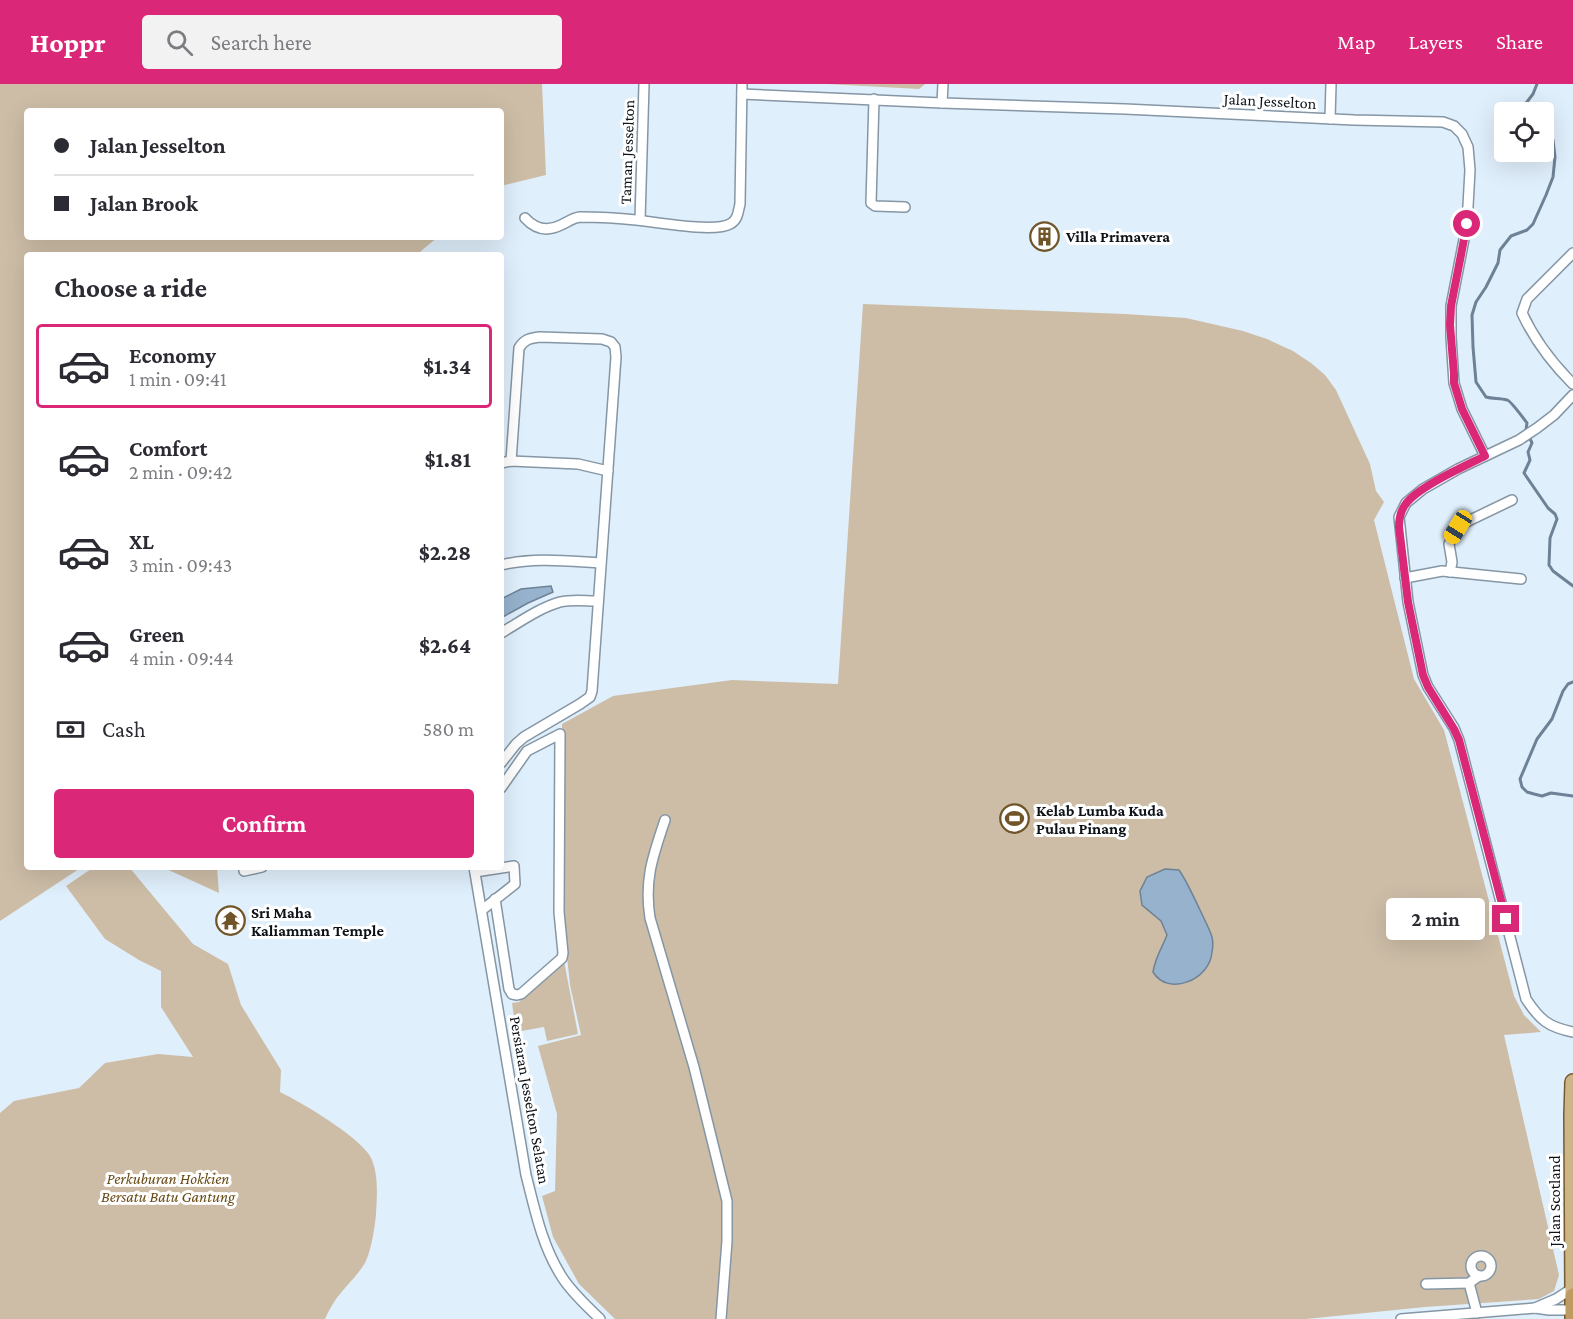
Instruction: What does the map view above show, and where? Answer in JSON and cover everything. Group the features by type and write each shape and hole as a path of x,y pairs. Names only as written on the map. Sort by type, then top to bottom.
{"highway":[{"name":"Jalan Scotland","path":"1573,1296 1573,1319"}],"main road":[{"name":"Jalan Scotland","path":"1573,1082 1573,1296"}],"street":[{"name":"Taman Jesselton","path":"639,220 644,84"},
{"name":"Taman Jesselton","path":"525,218 531,225 541,229 559,226 570,219 580,217 721,227 734,222 740,204 742,84"},
{"path":"942,103 943,84"},
{"path":"1330,119 1331,84"},
{"name":"Jalan Jesselton","path":"742,94 1443,122 1454,126 1468,147 1470,170 1467,224 1451,306 1454,383 1462,409 1485,456"},
{"path":"874,99 871,203 875,206 905,207"},
{"path":"1573,254 1527,299 1522,313 1534,336 1573,384"},
{"path":"504,759 524,737 590,697 616,352 611,342 602,339 531,338 521,344 511,461"},
{"path":"1565,377 1573,370"},
{"path":"1573,395 1554,415 1519,440 1423,489 1406,503 1399,517 1408,604 1423,675 1459,740 1526,999 1549,1026 1573,1032"},
{"path":"504,462 578,464 608,471"},
{"path":"1450,573 1452,562 1449,544 1458,527 1512,500"},
{"path":"504,564 537,560 600,563"},
{"path":"1405,578 1442,572 1521,579"},
{"path":"504,631 560,602 598,601"},
{"path":"495,900 509,989 512,994 521,994 562,958 563,953 559,912 560,734 527,751 504,784"},
{"path":"665,820 649,871 648,909 695,1072 727,1201 727,1241 721,1319"},
{"path":"482,910 515,884 514,866 504,867"},
{"name":"Persiaran Jesselton Selatan","path":"475,870 526,1175 538,1222 547,1248 563,1278 580,1300 600,1319"},
{"path":"1426,1284 1469,1283 1479,1276"},
{"path":"1469,1283 1477,1313"},
{"path":"1535,1308 1556,1299 1573,1287"},
{"path":"1401,1319 1535,1308 1573,1310"}],"green space":[{"path":"0,84 542,84 546,175 504,185 504,108 24,108 24,240 434,240 421,252 24,252 24,870 77,870 0,921"},
{"path":"827,84 925,84 919,89"},
{"name":"Kelab Lumba Kuda Pulau Pinang","path":"863,304 1186,318 1243,331 1293,351 1325,375 1336,390 1370,464 1376,491 1384,502 1374,520 1414,679 1444,730 1514,996 1524,1015 1541,1032 1504,1035 1559,1275 1554,1291 1539,1299 1306,1319 615,1319 579,1284 553,1237 542,1196 555,1191 557,1114 538,1046 581,1035 570,985 562,909 562,724 613,696 732,680 838,684"},
{"name":"Perkuburan Hokkien Bersatu Batu Gantung","path":"90,870 131,870 193,944 228,964 241,1005 281,1070 280,1092 315,1111 342,1130 370,1156 375,1169 377,1192 375,1226 369,1253 362,1268 336,1299 325,1319 0,1319 0,1113 14,1101 79,1088 105,1063 158,1054 193,1057 161,1007 161,971 105,939 66,886"},
{"path":"169,870 217,870 219,893"},
{"path":"564,961 578,1034 547,1041 544,1027 516,1032 512,1003 519,1002"}],"water":[{"path":"551,586 553,592 504,616 504,598 521,589"},
{"path":"1165,869 1179,870 1210,931 1212,941 1210,962 1204,970 1187,982 1178,984 1168,983 1153,972 1167,935 1161,921 1142,905 1140,891 1147,877"}],"waterway":[{"path":"1527,102 1537,84"},
{"path":"1554,148 1553,177 1533,224 1527,230 1511,236 1500,250 1498,263 1476,302 1472,315 1473,347 1476,382 1486,397 1509,401 1527,423 1526,430 1532,443 1528,452 1530,460 1524,473 1557,519 1550,538 1549,565 1553,571 1573,586"},
{"path":"1573,682 1568,684 1563,691 1552,719 1537,739 1520,779 1522,787 1527,792 1542,796 1551,793 1573,796"}],"place":[{"name":"Villa Primavera","path":"1045,236"},
{"name":"Kelab Lumba Kuda Pulau Pinang","path":"1015,819"},
{"name":"Sri Maha Kaliamman Temple","path":"230,921"}],"route":[{"path":"1467,224 1451,306 1454,383 1462,409 1485,456 1423,489 1406,503 1399,517 1399,527 1408,602 1423,675 1459,740 1506,919"}]}
